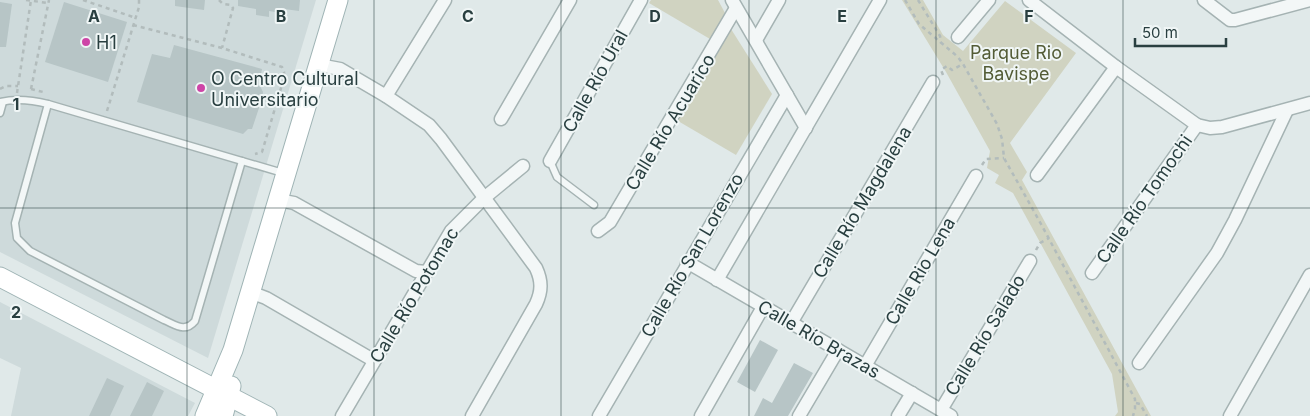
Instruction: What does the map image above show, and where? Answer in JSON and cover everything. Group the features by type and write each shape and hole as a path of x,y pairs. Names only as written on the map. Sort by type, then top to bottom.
{"main road":[{"path":"206,416 233,377 233,350 338,0"},
{"path":"0,277 267,416"},
{"path":"223,394 223,416"}],"street":[{"path":"386,96 445,0"},
{"path":"501,119 570,0"},
{"name":"Calle Río Ural","path":"550,161 641,0"},
{"path":"756,40 779,0"},
{"name":"Calle Río San Lorenzo","path":"717,280 880,0"},
{"path":"958,37 989,0"},
{"path":"1028,0 1116,67 1197,125 1210,128 1222,127 1310,103"},
{"path":"1204,0 1230,20 1310,0"},
{"path":"734,4 806,128"},
{"name":"Calle Río Acuarico","path":"598,232 610,222 734,4"},
{"path":"320,65 340,69 386,96 429,126 441,139 540,276 542,286 540,296 472,416"},
{"path":"1037,175 1116,67"},
{"name":"Calle Río Magdalena","path":"791,323 933,82"},
{"name":"Calle Río San Lorenzo","path":"599,416 786,95"},
{"path":"1139,363 1217,253 1235,220 1287,110"},
{"name":"Calle Río Tomochi","path":"1092,273 1197,125"},
{"name":"Calle Río Potomac","path":"342,416 373,360 451,231 484,198 523,166"},
{"name":"Calle Rio Lena","path":"865,366 976,176"},
{"path":"278,200 294,203 416,272 426,272"},
{"name":"Calle Río Salado","path":"946,413 1030,261"},
{"name":"Calle Río Brazas","path":"687,262 946,413"},
{"path":"1230,416 1310,275"},
{"path":"250,292 266,298 373,360"},
{"path":"701,416 763,307"},
{"path":"799,416 838,350"},
{"path":"898,416 912,393"}],"lane":[{"path":"0,113 2,102 30,100 285,174"},
{"path":"48,104 15,223 17,238 30,251 164,320 185,328 190,327 195,321 242,161"},
{"path":"550,161 558,177 594,205"}],"path":[{"path":"26,0 49,1 30,100"},
{"path":"16,100 31,0"},
{"path":"83,0 136,18"},
{"path":"107,111 136,18 139,0"},
{"path":"219,0 223,4 231,5 233,8 222,48"},
{"path":"905,0 919,24 958,57 963,64 997,124 1002,139 1004,158 1049,238 1136,403 1140,404 1147,416"},
{"path":"918,0 940,36 941,43"},
{"path":"133,25 222,48 282,67 284,72 262,152"},
{"path":"933,82 943,74 941,70 947,66 952,70 963,64"},
{"path":"0,89 6,86 18,86"},
{"path":"976,176 986,159 1004,158"},
{"path":"1030,261 1040,243 1049,238"},
{"path":"1133,416 1136,403"}],"shaded area":[{"path":"0,0 316,0 208,358 0,252"},
{"path":"0,302 195,403 188,416 11,416 21,368 0,358"}],"green space":[{"path":"651,0 718,0 725,13 710,39 649,3"},
{"name":"Parque Rio Bavispe","path":"902,0 923,0 943,35 963,51 1005,1 1076,53 1010,143 1027,172 1022,180 1151,416 1115,416 1118,412 1112,374 1013,193 995,183 999,175 987,168 990,151 946,72"},
{"path":"731,29 772,94 736,155 678,121"}],"building":[{"path":"175,0 205,0 204,10 175,6"},
{"path":"238,0 300,0 299,11 277,8 275,12 269,11 269,17 256,15 256,9 238,6"},
{"path":"0,2 12,4 6,47 0,47"},
{"name":"H1","path":"64,2 127,22 108,82 45,62"},
{"name":"O Centro Cultural Universitario","path":"174,45 262,69 259,84 263,92 262,99 252,129 248,129 243,134 137,102 152,54 170,58"},
{"path":"760,340 778,350 755,392 737,382"},
{"path":"794,363 813,373 788,416 754,416 763,398 772,403"},
{"path":"107,378 124,386 110,416 89,416"},
{"path":"147,382 164,391 152,416 130,416"}],"place":[{"name":"H1","path":"86,42"},
{"name":"O Centro Cultural Universitario","path":"201,88"}]}
